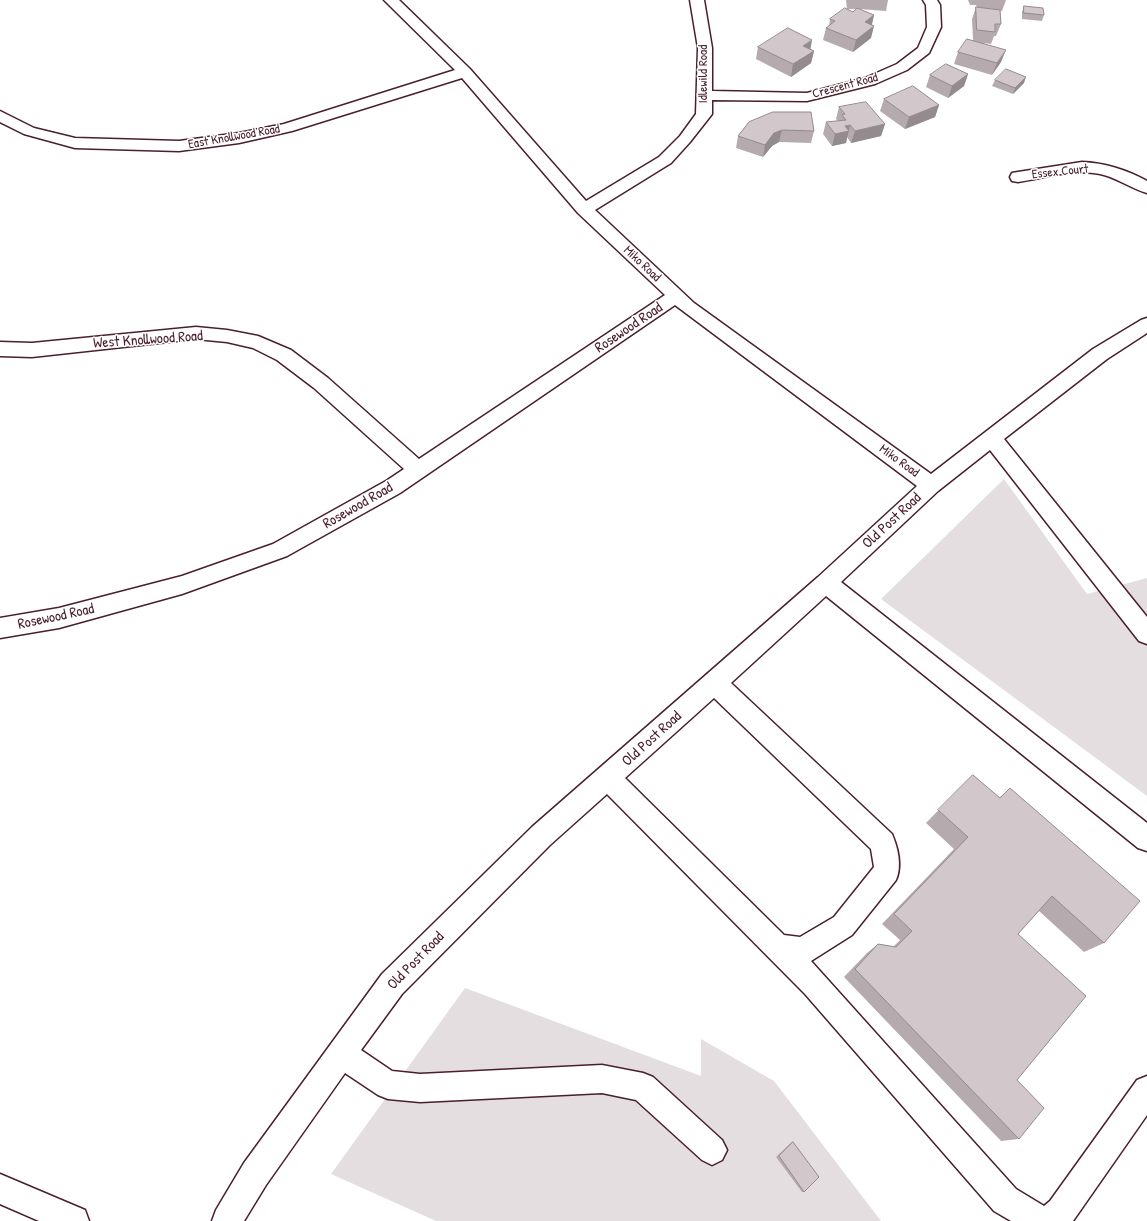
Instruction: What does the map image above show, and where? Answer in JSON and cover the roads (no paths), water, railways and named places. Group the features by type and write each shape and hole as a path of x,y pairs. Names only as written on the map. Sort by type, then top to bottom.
{"street":[{"name":"Miko Road","path":"391,0 464,72 584,209 688,307 931,485"},
{"name":"Idlewild Road","path":"584,209 665,160 685,139 704,114 705,48 697,0"},
{"name":"Crescent Road","path":"705,95 807,97 870,81 902,67 924,50 934,27 933,5 930,0"},
{"name":"East Knollwood Road","path":"0,116 28,131 75,143 179,146 238,138 286,128 464,72"},
{"name":"Essex Court","path":"1018,177 1082,167 1102,169 1119,174 1147,188"},
{"name":"Rosewood Road","path":"0,628 59,618 182,585 280,550 393,487 676,296"},
{"name":"Old Post Road","path":"227,1221 255,1174 392,984 541,836 715,683 826,583 931,485 1100,354 1147,324"},
{"name":"West Knollwood Road","path":"0,349 32,350 196,333 228,336 258,343 284,356 321,383 418,470"},
{"path":"991,437 1147,634"},
{"path":"826,583 1147,839"},
{"path":"715,683 883,843 887,871 843,926 802,951 778,947"},
{"path":"608,778 814,984 1005,1200 1040,1221"},
{"path":"342,1054 388,1085 420,1088 602,1078 643,1087 712,1150"},
{"path":"1048,1221 1061,1212 1147,1090"},
{"path":"0,1188 74,1221"}]}
